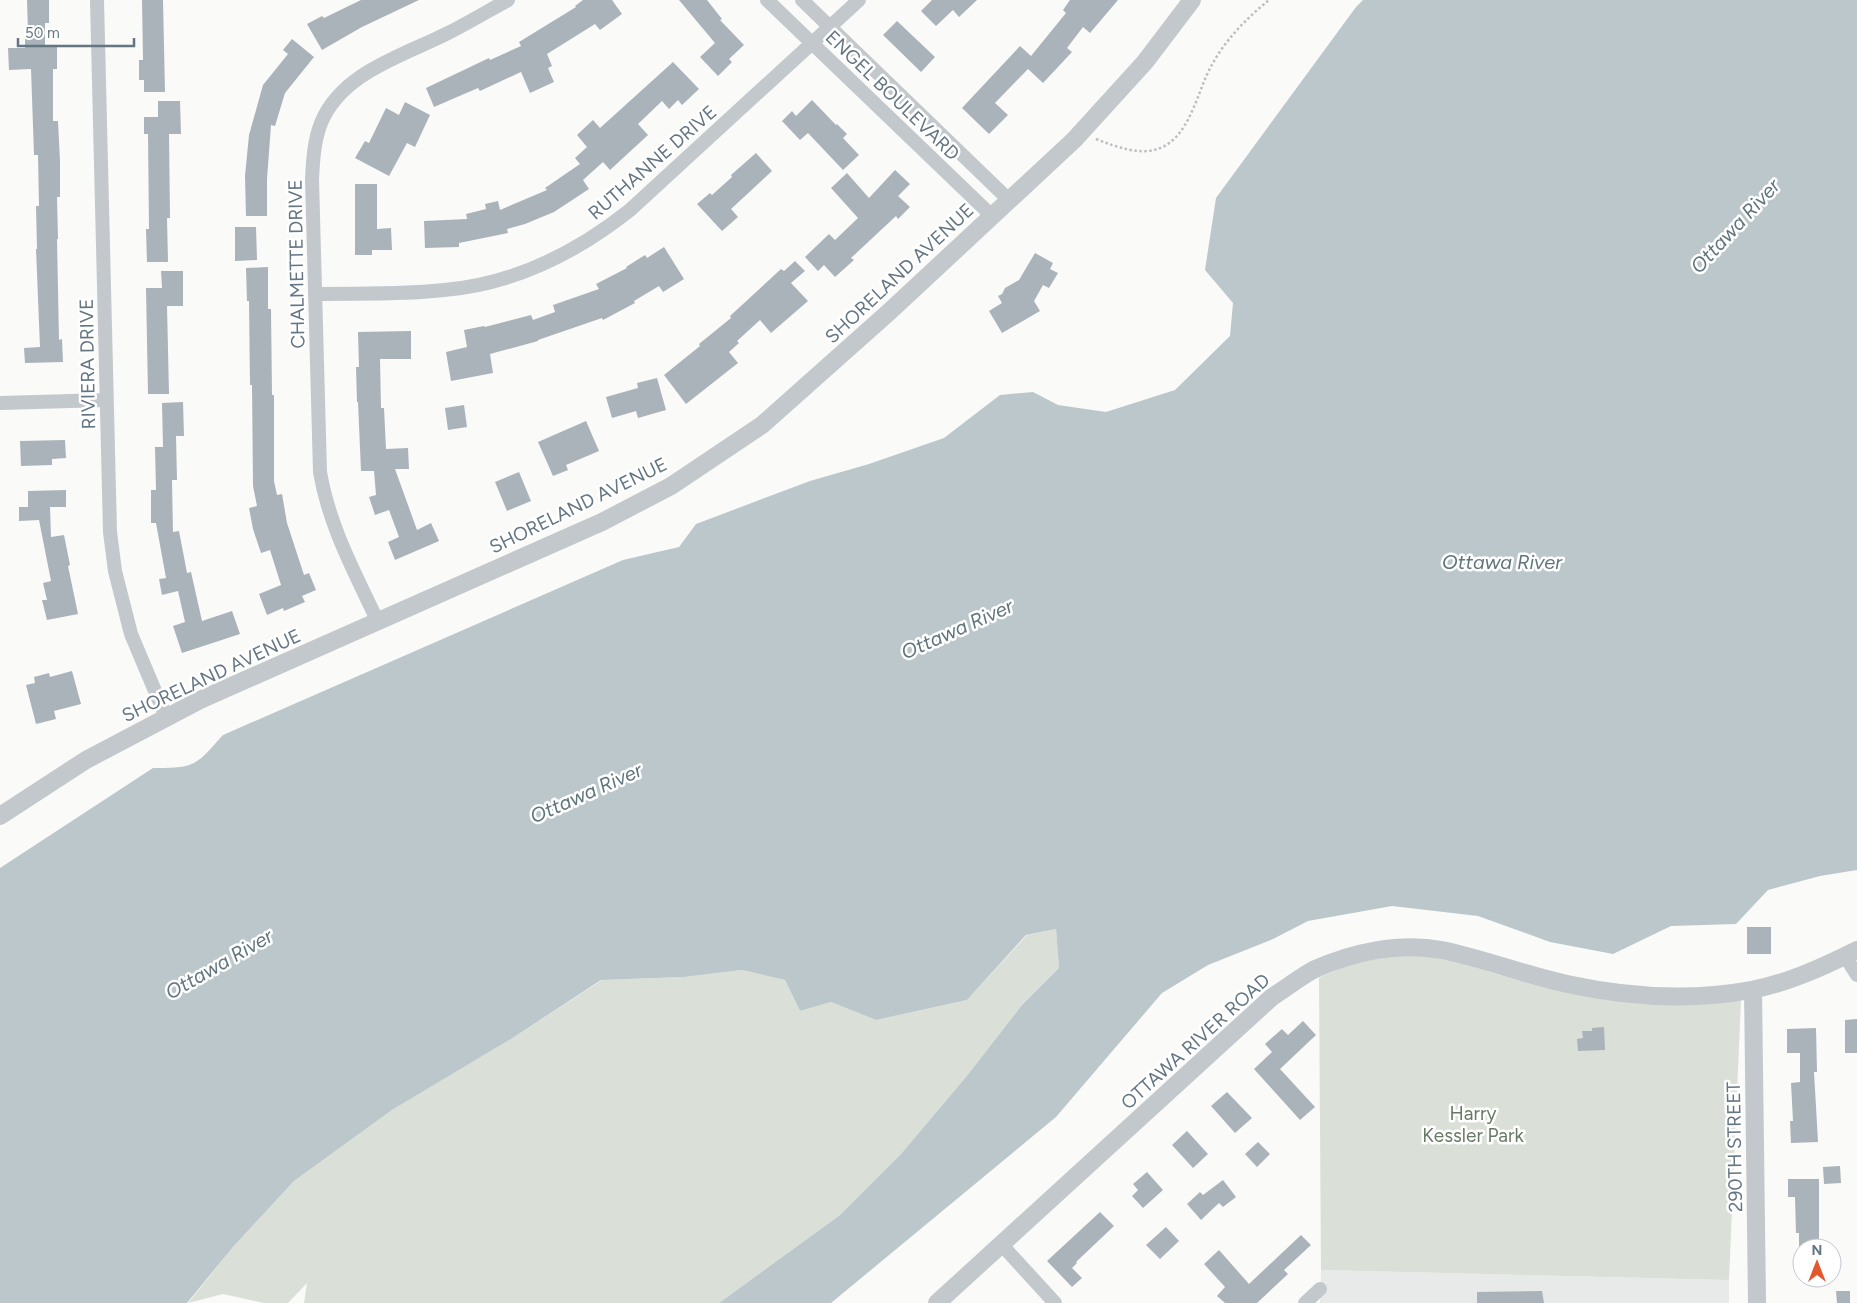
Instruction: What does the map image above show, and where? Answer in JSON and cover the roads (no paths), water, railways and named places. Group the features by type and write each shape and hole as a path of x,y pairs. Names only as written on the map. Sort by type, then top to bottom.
{"street":[{"name":"RIVIERA DRIVE","path":"98,0 108,510 115,571 131,634 166,717"},
{"name":"CHALMETTE DRIVE","path":"378,622 337,534 322,484 319,459 313,163 317,137 326,114 342,93 363,75 447,34 508,0"},
{"name":"ENGEL BOULEVARD","path":"767,0 992,216"},
{"name":"ENGEL BOULEVARD","path":"802,0 1009,200"},
{"name":"RUTHANNE DRIVE","path":"315,294 422,292 458,289 499,280 562,256 601,233 630,210 859,0"},
{"name":"SHORELAND AVENUE","path":"0,816 86,760 200,700 602,522 671,486 762,425 834,362 1082,131 1145,62 1192,0"},
{"path":"0,403 106,400"},
{"name":"OTTAWA RIVER ROAD","path":"937,1303 1272,997 1313,971 1353,955 1395,948 1435,949 1566,984 1658,996 1711,996 1753,990 1792,979 1851,953"},
{"path":"1851,953 1857,975"},
{"name":"290TH STREET","path":"1753,990 1757,1303"},
{"path":"1002,1245 1055,1303"},
{"path":"1305,1303 1320,1289"}],"water":[{"name":"Ottawa River","path":"1363,0 1857,0 1857,870 1820,876 1768,890 1736,924 1671,926 1613,954 1550,942 1478,916 1392,906 1308,921 1273,939 1208,965 1162,993 1056,1117 831,1303 719,1303 840,1215 901,1154 966,1077 1022,1005 1059,968 1056,929 1026,935 967,1000 876,1020 831,1002 800,1011 785,980 742,970 684,977 601,980 511,1039 392,1110 294,1181 233,1247 187,1303 0,1303 0,868 153,768 187,766 200,759 223,735 623,560 679,547 696,524 810,481 869,464 944,438 1000,395 1033,392 1058,405 1106,412 1175,390 1230,336 1233,303 1205,270 1216,198"}],"park label":[{"name":"Harry Kessler Park","path":"1473,1124"}]}
